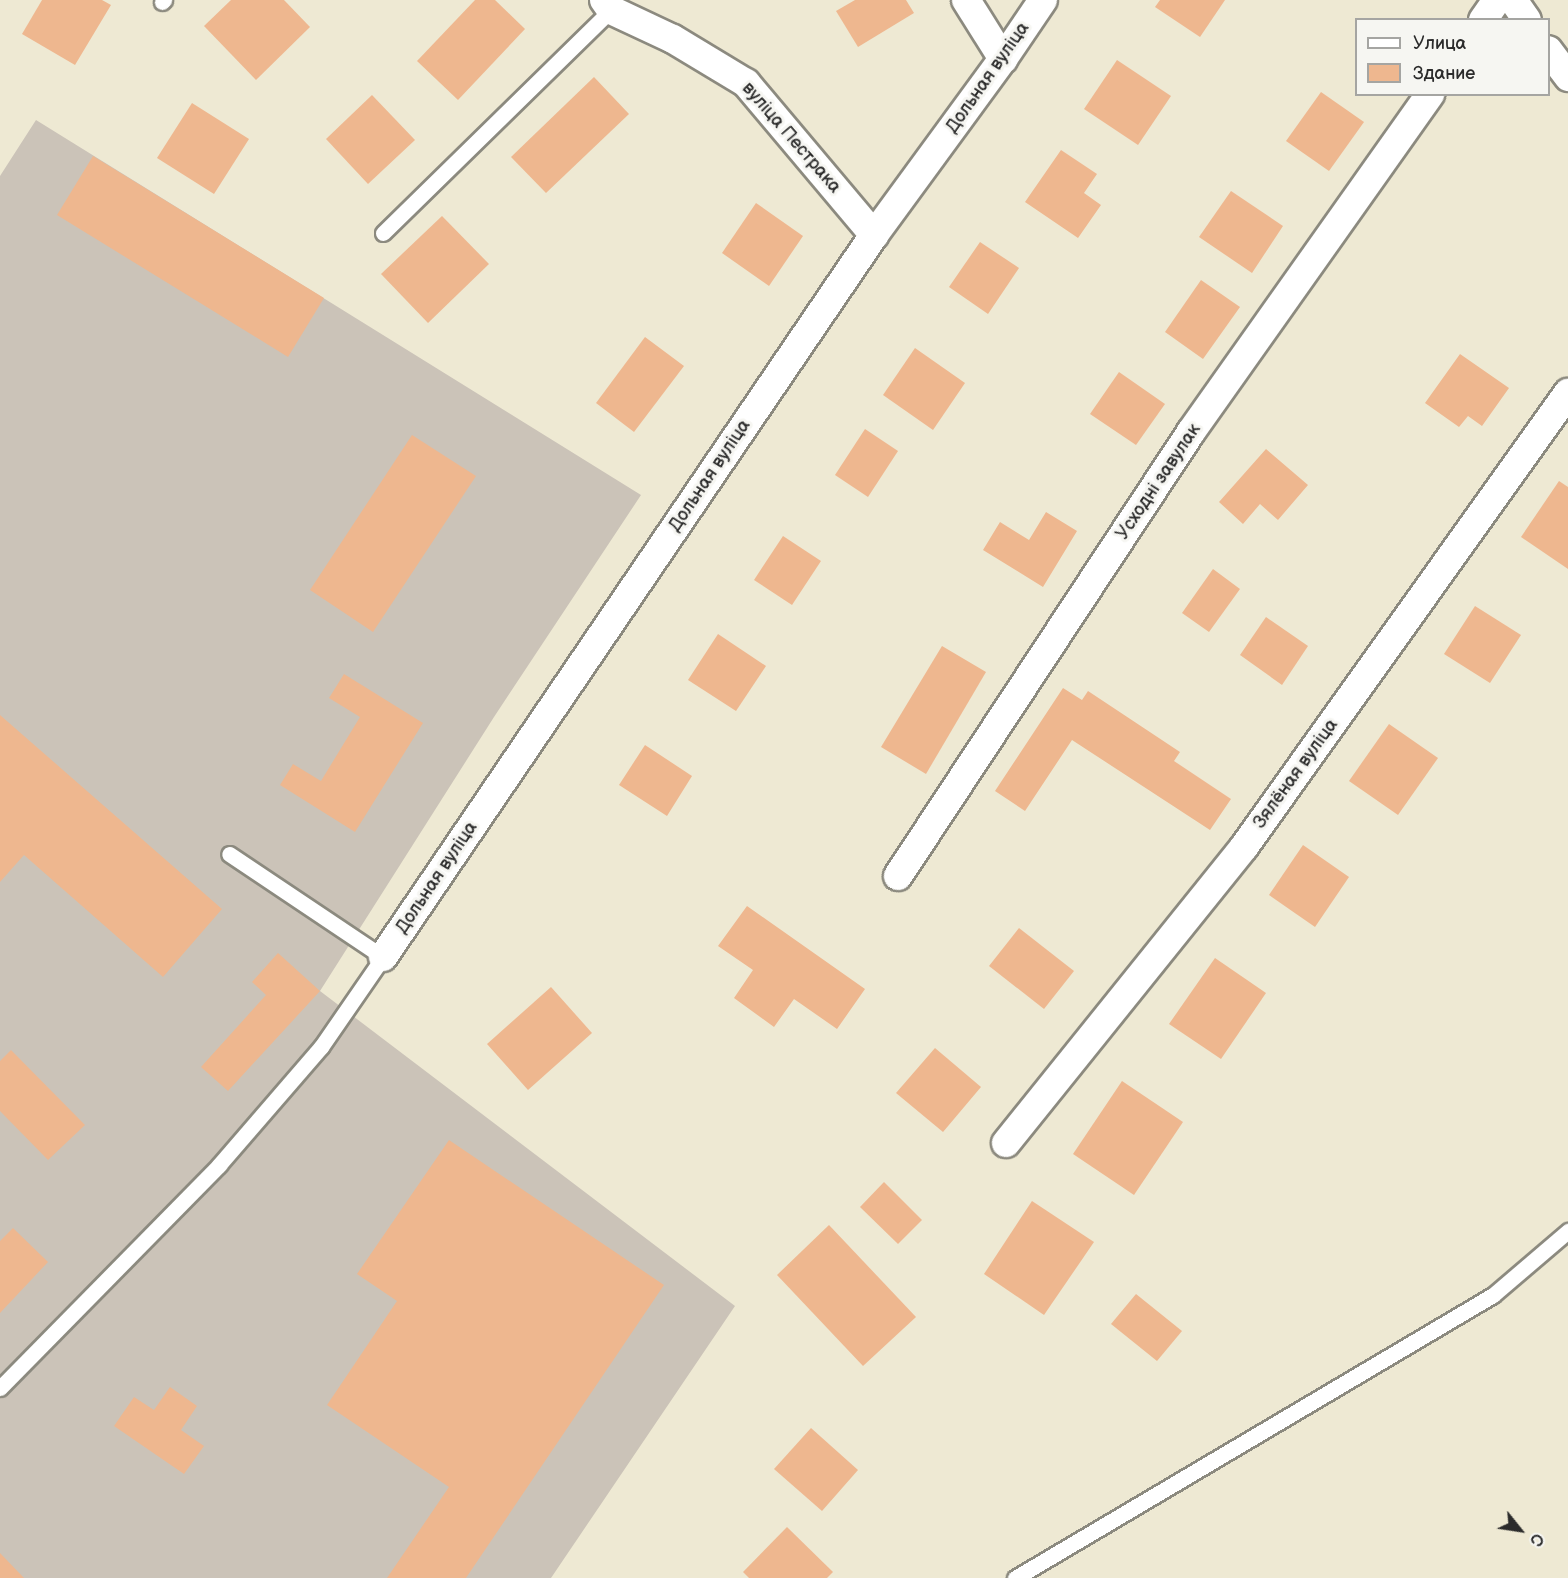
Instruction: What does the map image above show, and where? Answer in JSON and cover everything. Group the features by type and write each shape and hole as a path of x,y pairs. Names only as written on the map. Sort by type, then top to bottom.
{"street":[{"path":"966,0 1003,59"},
{"name":"Дольная вуліца","path":"383,957 874,235 1003,59 1043,0"},
{"path":"1484,18 1497,0"},
{"path":"1513,0 1526,18"},
{"name":"вуліца Пестрака","path":"608,5 673,39 746,83 874,235"},
{"path":"1550,53 1568,77"},
{"name":"Усходні завулак","path":"898,876 1191,432 1429,96"},
{"name":"Зялёная вуліца","path":"1006,1143 1244,847 1568,393"}],"lane":[{"path":"383,233 608,5"},
{"path":"0,1388 219,1165 321,1047 383,957 229,854"},
{"path":"1015,1578 1493,1294 1568,1231"}],"shaded area":[{"path":"36,120 641,495 494,717 320,991 735,1306 551,1578 0,1578 0,176"}],"building":[{"path":"42,0 102,0 111,5 75,65 22,34"},
{"path":"231,0 284,0 310,27 256,80 204,26"},
{"path":"475,0 495,0 525,29 458,100 417,61"},
{"path":"855,0 906,0 914,13 858,47 836,11"},
{"path":"1160,0 1225,0 1200,37 1155,7"},
{"path":"1117,60 1171,96 1138,145 1084,109"},
{"path":"594,77 629,114 546,193 511,157"},
{"path":"1321,92 1364,122 1329,171 1286,141"},
{"path":"372,95 415,140 368,184 326,139"},
{"path":"192,103 249,139 214,194 157,158"},
{"path":"1061,150 1097,174 1084,193 1101,205 1078,238 1025,202"},
{"path":"93,156 324,298 288,357 57,215"},
{"path":"1231,191 1283,226 1252,273 1199,237"},
{"path":"756,203 803,236 769,286 722,253"},
{"path":"442,216 489,264 428,323 381,274"},
{"path":"980,242 1019,268 988,314 949,287"},
{"path":"1201,280 1240,307 1203,359 1165,332"},
{"path":"645,337 684,366 634,432 596,403"},
{"path":"915,348 965,383 933,430 883,395"},
{"path":"1460,354 1509,388 1482,426 1468,416 1459,427 1425,403"},
{"path":"1119,372 1165,404 1136,445 1090,414"},
{"path":"865,429 898,451 868,497 835,475"},
{"path":"412,435 476,476 373,632 310,590"},
{"path":"1266,449 1308,485 1278,520 1260,504 1243,524 1219,502"},
{"path":"1559,481 1568,487 1568,569 1521,537"},
{"path":"1046,512 1077,531 1043,587 983,550 1000,522 1029,540"},
{"path":"783,536 821,561 792,605 754,580"},
{"path":"1213,569 1240,589 1209,632 1182,613"},
{"path":"1475,606 1521,635 1490,683 1444,654"},
{"path":"1266,617 1308,646 1282,685 1240,655"},
{"path":"718,634 766,666 736,711 688,680"},
{"path":"942,646 986,672 926,774 881,747"},
{"path":"344,674 423,723 355,832 280,785 293,764 321,781 360,717 329,698"},
{"path":"1063,688 1082,700 1088,691 1180,752 1174,761 1231,799 1210,830 1072,740 1025,811 995,791"},
{"path":"0,715 222,909 163,977 24,855 0,882"},
{"path":"1389,724 1438,758 1398,815 1349,781"},
{"path":"645,745 692,776 667,816 619,785"},
{"path":"1303,845 1349,877 1315,927 1269,895"},
{"path":"747,906 865,989 837,1029 794,999 774,1027 734,998 753,970 718,946"},
{"path":"1019,928 1074,971 1044,1009 989,966"},
{"path":"278,953 320,991 228,1091 201,1067 266,995 252,982"},
{"path":"1215,958 1266,993 1221,1059 1169,1024"},
{"path":"551,987 592,1033 528,1090 487,1044"},
{"path":"935,1048 981,1087 943,1132 896,1093"},
{"path":"11,1050 85,1125 48,1160 0,1111 0,1061"},
{"path":"1122,1081 1183,1122 1134,1195 1073,1154"},
{"path":"449,1140 664,1285 466,1578 387,1578 449,1487 327,1405 397,1301 357,1274"},
{"path":"884,1182 922,1220 898,1244 860,1207"},
{"path":"1032,1201 1094,1242 1044,1315 984,1274"},
{"path":"829,1225 916,1317 863,1366 777,1275"},
{"path":"13,1228 48,1262 0,1313 0,1241"},
{"path":"1136,1294 1182,1331 1157,1361 1111,1324"},
{"path":"170,1387 197,1406 181,1430 204,1446 184,1474 114,1426 134,1397 154,1410"},
{"path":"811,1428 858,1470 822,1511 774,1469"},
{"path":"787,1527 833,1572 827,1578 749,1578 743,1572"},
{"path":"0,1553 24,1578 0,1578"}]}
